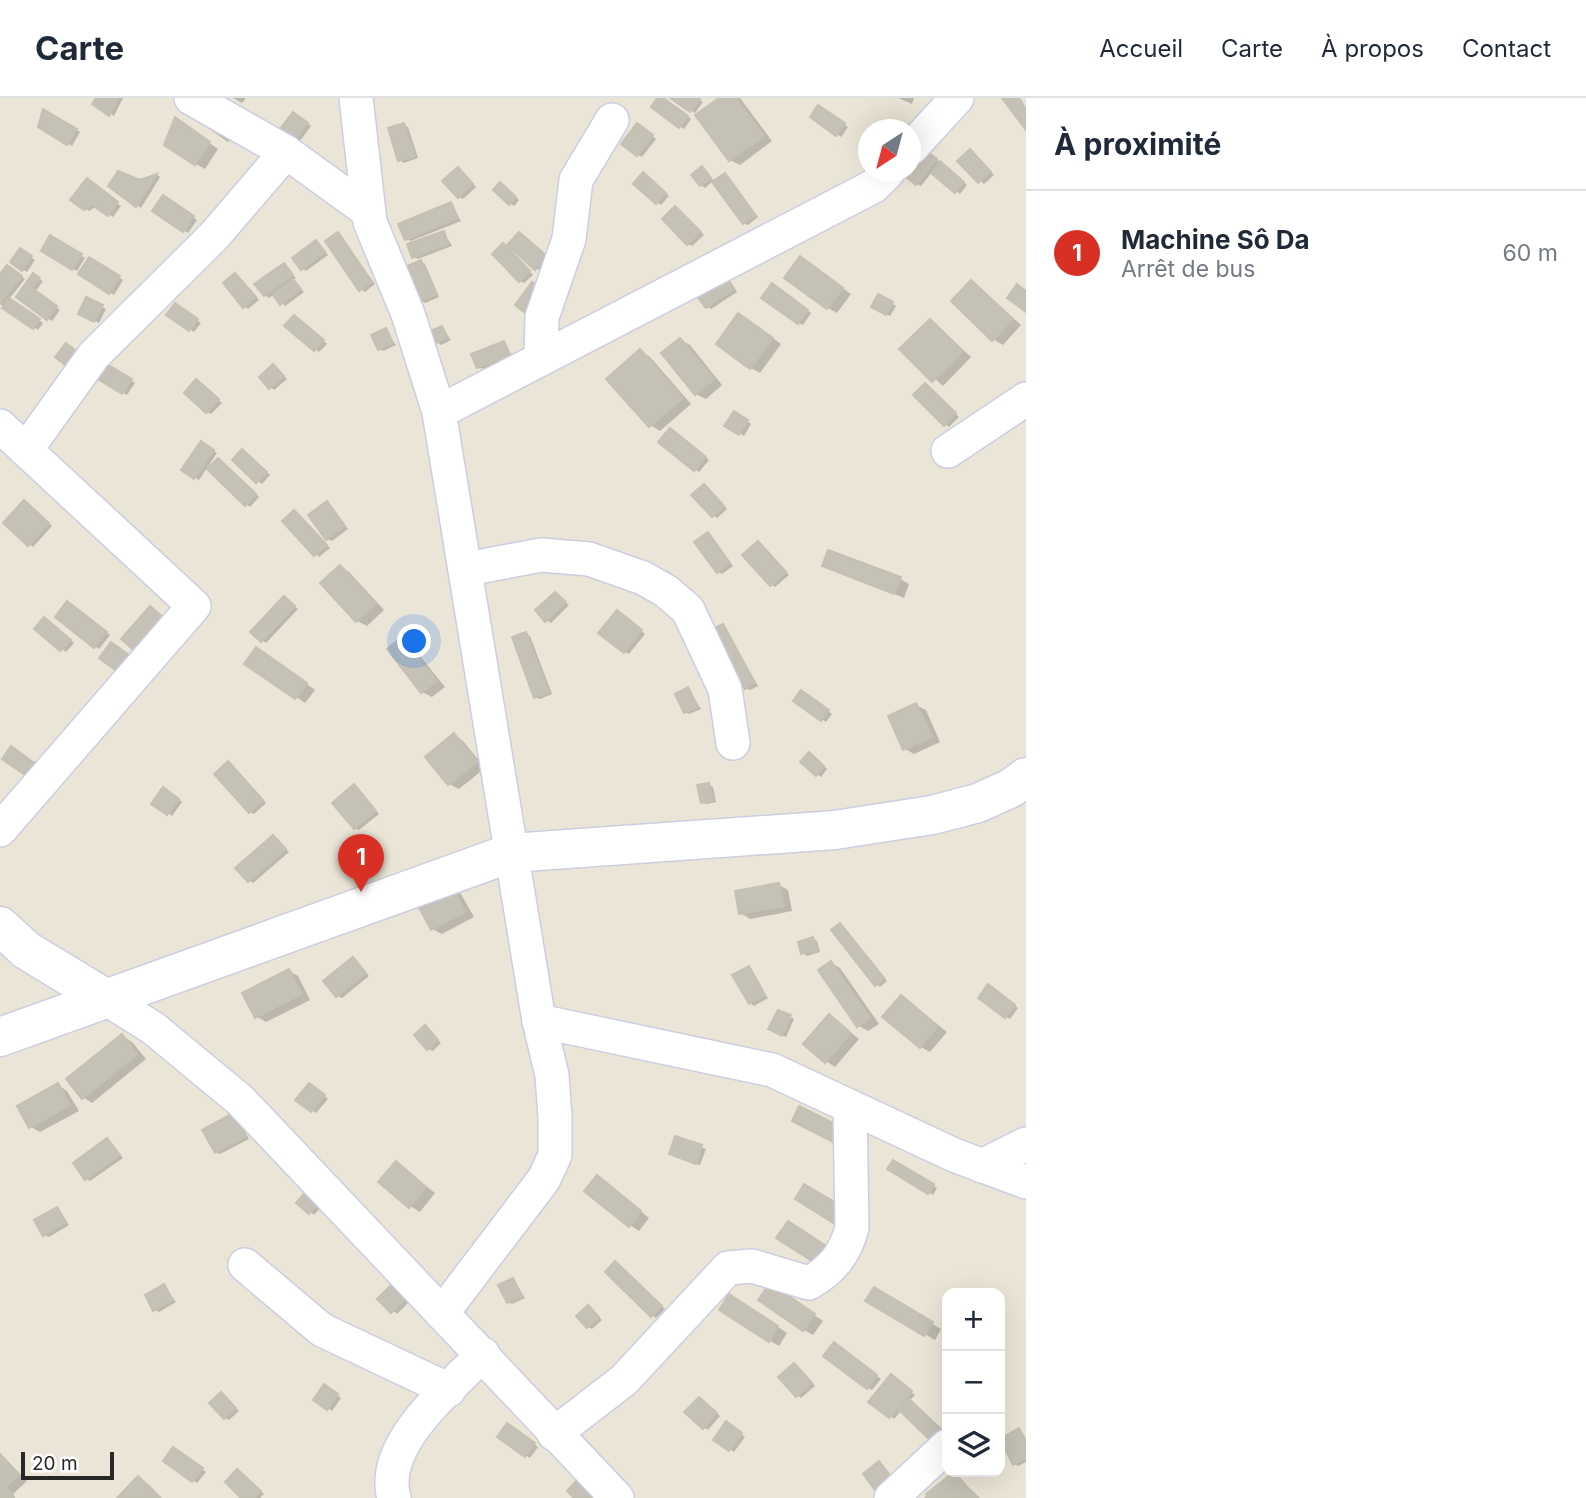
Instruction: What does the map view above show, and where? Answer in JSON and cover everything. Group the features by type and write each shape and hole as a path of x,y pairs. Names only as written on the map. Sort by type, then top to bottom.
{"street":[{"path":"191,98 286,152 369,212"},
{"path":"356,98 370,222 408,314 439,412 467,569 539,1021 552,1075 555,1155 544,1179 443,1312"},
{"path":"921,137 957,98"},
{"path":"541,359 542,317 569,239 576,180 612,120"},
{"path":"26,450 94,355 214,236 286,152"},
{"path":"439,412 878,182"},
{"path":"948,451 1026,399"},
{"path":"0,426 194,606 0,830"},
{"path":"467,569 541,555 589,559 643,578 666,591 688,610 725,689 733,743"},
{"path":"0,1037 511,853 847,828 932,815 978,803 1011,788 1026,777"},
{"path":"0,926 26,950 153,1028 240,1100 617,1498"},
{"path":"539,1021 772,1070 982,1166 1026,1182"},
{"path":"554,1434 624,1380 727,1268 752,1266 809,1283 826,1273 847,1248 852,1228 850,1107"},
{"path":"982,1166 1026,1144"},
{"path":"245,1265 322,1330 449,1390"},
{"path":"394,1498 390,1485 394,1458 415,1426 483,1354"},
{"path":"891,1498 942,1451"}],"building":[{"path":"96,98 118,98 109,116 92,104"},
{"path":"657,98 663,98 688,116 679,128 651,107"},
{"path":"670,98 699,98 700,99 690,112"},
{"path":"719,98 736,98 764,136 729,161 695,115"},
{"path":"1002,98 1019,98 1026,109 1026,130"},
{"path":"818,105 845,123 836,136 810,117"},
{"path":"43,109 77,129 67,145 38,127"},
{"path":"293,112 308,123 295,140 280,129"},
{"path":"175,117 210,142 195,165 164,145"},
{"path":"404,123 415,156 398,161 388,128"},
{"path":"637,123 653,135 637,156 621,144"},
{"path":"970,149 991,172 978,183 957,161"},
{"path":"925,150 937,159 921,179 921,155"},
{"path":"940,161 964,182 955,193 931,173"},
{"path":"702,166 711,178 700,186 691,175"},
{"path":"458,167 473,184 458,198 442,181"},
{"path":"118,171 140,180 157,174 136,207 108,186"},
{"path":"643,172 666,193 656,204 633,184"},
{"path":"725,173 755,215 743,224 712,182"},
{"path":"87,178 118,202 108,216 92,205 84,210 70,200"},
{"path":"500,182 516,197 509,205 493,190"},
{"path":"163,195 194,216 183,232 152,211"},
{"path":"451,202 458,218 405,240 398,224"},
{"path":"675,206 701,232 687,245 662,219"},
{"path":"444,231 448,244 412,258 407,244"},
{"path":"338,232 372,282 359,291 325,241"},
{"path":"519,232 547,256 535,270 507,245"},
{"path":"50,235 82,254 72,270 41,251"},
{"path":"316,240 325,252 301,270 292,258"},
{"path":"503,243 530,271 519,282 492,254"},
{"path":"20,248 32,256 22,271 10,262"},
{"path":"800,256 843,288 827,309 784,278"},
{"path":"89,257 120,276 109,294 78,274"},
{"path":"421,260 436,294 420,302 405,267"},
{"path":"284,263 293,275 264,296 254,284"},
{"path":"7,265 22,276 0,303 0,274"},
{"path":"33,273 40,278 32,288 57,306 47,320 16,297"},
{"path":"235,273 256,297 243,308 223,283"},
{"path":"725,274 734,289 706,308 695,294"},
{"path":"293,279 301,289 280,305 273,295"},
{"path":"971,280 1013,319 992,341 951,301"},
{"path":"532,282 546,292 528,315 515,305"},
{"path":"772,283 808,310 798,324 761,298"},
{"path":"1017,284 1026,291 1026,312 1007,298"},
{"path":"878,294 893,302 886,315 871,307"},
{"path":"86,297 103,305 94,322 78,314"},
{"path":"9,298 40,319 33,329 2,308"},
{"path":"175,303 198,319 189,331 166,315"},
{"path":"738,313 773,338 750,369 716,344"},
{"path":"294,315 324,340 314,351 284,326"},
{"path":"930,319 963,351 932,382 899,349"},
{"path":"442,326 448,338 436,343 430,331"},
{"path":"386,328 393,343 378,350 371,335"},
{"path":"680,338 714,379 695,395 661,353"},
{"path":"504,341 510,355 477,368 471,354"},
{"path":"66,343 81,355 70,369 55,357"},
{"path":"640,349 683,398 649,427 606,379"},
{"path":"100,360 132,379 122,394 91,375"},
{"path":"273,364 284,376 269,389 259,377"},
{"path":"196,379 219,399 206,413 184,393"},
{"path":"925,383 956,413 944,426 913,395"},
{"path":"734,411 748,420 739,435 724,426"},
{"path":"670,428 706,457 694,471 658,442"},
{"path":"201,441 214,450 194,479 181,470"},
{"path":"242,449 267,472 256,483 232,460"},
{"path":"218,458 256,494 245,506 207,469"},
{"path":"704,484 724,506 712,517 691,495"},
{"path":"24,500 49,523 28,546 3,523"},
{"path":"327,501 345,526 326,540 308,515"},
{"path":"294,510 327,545 314,556 282,521"},
{"path":"708,532 730,563 717,573 694,542"},
{"path":"758,541 786,572 770,586 742,555"},
{"path":"828,550 901,577 894,594 822,566"},
{"path":"340,565 376,604 356,622 320,583"},
{"path":"555,592 566,602 545,622 535,610"},
{"path":"284,596 295,606 261,642 250,632"},
{"path":"67,601 107,632 94,648 55,617"},
{"path":"150,606 165,619 136,652 121,639"},
{"path":"617,610 642,630 624,653 598,633"},
{"path":"44,617 71,640 60,651 34,629"},
{"path":"723,624 755,683 745,689 713,629"},
{"path":"526,632 549,692 534,698 512,637"},
{"path":"402,637 437,681 421,693 387,649"},
{"path":"111,642 137,661 125,677 99,658"},
{"path":"256,647 307,683 295,699 244,664"},
{"path":"688,687 698,707 684,713 675,694"},
{"path":"801,690 829,710 821,721 793,701"},
{"path":"916,703 932,737 903,750 888,716"},
{"path":"454,733 477,762 448,785 425,757"},
{"path":"11,746 41,768 32,780 2,759"},
{"path":"809,752 824,766 816,776 800,762"},
{"path":"228,761 263,800 249,813 214,774"},
{"path":"709,783 713,800 701,803 697,785"},
{"path":"354,784 376,811 354,829 332,803"},
{"path":"163,787 179,799 167,815 151,804"},
{"path":"273,835 286,849 248,882 235,868"},
{"path":"779,883 784,906 739,914 735,891"},
{"path":"452,886 465,912 431,930 417,904"},
{"path":"840,923 884,978 875,986 831,930"},
{"path":"813,937 817,950 801,954 798,942"},
{"path":"353,957 366,973 336,997 323,981"},
{"path":"831,961 870,1018 857,1027 818,970"},
{"path":"749,966 765,995 749,1004 732,975"},
{"path":"289,969 302,994 255,1018 242,993"},
{"path":"988,984 1015,1005 1005,1018 978,998"},
{"path":"901,995 938,1026 920,1048 882,1017"},
{"path":"778,1010 791,1015 782,1036 768,1029"},
{"path":"829,1014 851,1033 825,1063 803,1044"},
{"path":"425,1025 438,1040 427,1050 414,1035"},
{"path":"122,1034 137,1054 82,1099 66,1079"},
{"path":"58,1083 70,1105 29,1128 17,1106"},
{"path":"309,1083 325,1095 311,1112 295,1100"},
{"path":"799,1106 841,1127 833,1142 792,1121"},
{"path":"233,1113 246,1136 215,1153 202,1130"},
{"path":"675,1136 702,1145 696,1164 669,1154"},
{"path":"107,1138 120,1155 85,1180 73,1163"},
{"path":"893,1160 934,1184 928,1194 887,1169"},
{"path":"396,1161 426,1187 409,1208 378,1182"},
{"path":"597,1175 641,1211 629,1227 584,1191"},
{"path":"804,1184 845,1208 835,1224 795,1199"},
{"path":"309,1188 322,1199 309,1214 296,1203"},
{"path":"57,1207 66,1222 43,1236 34,1220"},
{"path":"788,1221 831,1249 820,1266 776,1238"},
{"path":"615,1261 662,1306 651,1317 605,1272"},
{"path":"513,1278 522,1296 507,1303 498,1285"},
{"path":"394,1282 409,1295 391,1313 377,1299"},
{"path":"770,1283 815,1314 803,1331 758,1300"},
{"path":"164,1284 173,1300 153,1311 145,1295"},
{"path":"874,1287 933,1322 924,1336 865,1301"},
{"path":"729,1294 778,1326 769,1342 719,1310"},
{"path":"588,1305 599,1317 587,1328 576,1316"},
{"path":"834,1342 877,1375 867,1389 823,1356"},
{"path":"794,1363 812,1383 796,1397 778,1377"},
{"path":"891,1374 912,1391 889,1418 868,1402"},
{"path":"324,1384 338,1394 327,1410 313,1400"},
{"path":"221,1392 236,1408 224,1419 209,1403"},
{"path":"699,1397 717,1413 703,1429 684,1412"},
{"path":"909,1399 942,1430 931,1441 899,1410"},
{"path":"726,1421 742,1433 729,1451 713,1440"},
{"path":"507,1423 535,1443 525,1457 497,1437"},
{"path":"1019,1428 1026,1441 1026,1458 1013,1465 1005,1449 1005,1436"},
{"path":"173,1447 203,1468 192,1482 163,1461"},
{"path":"0,1454 19,1475 0,1492"},
{"path":"879,1461 892,1478 876,1491 863,1474"},
{"path":"237,1469 261,1491 254,1498 241,1498 225,1482"},
{"path":"138,1476 160,1498 117,1498"},
{"path":"948,1477 958,1477 977,1498 930,1498 926,1494"},
{"path":"576,1481 596,1498 574,1498 567,1491"},
{"path":"7,1488 14,1498 0,1498 0,1493"}],"place":[{"name":"Machine Sô Da","path":"361,892"}]}
